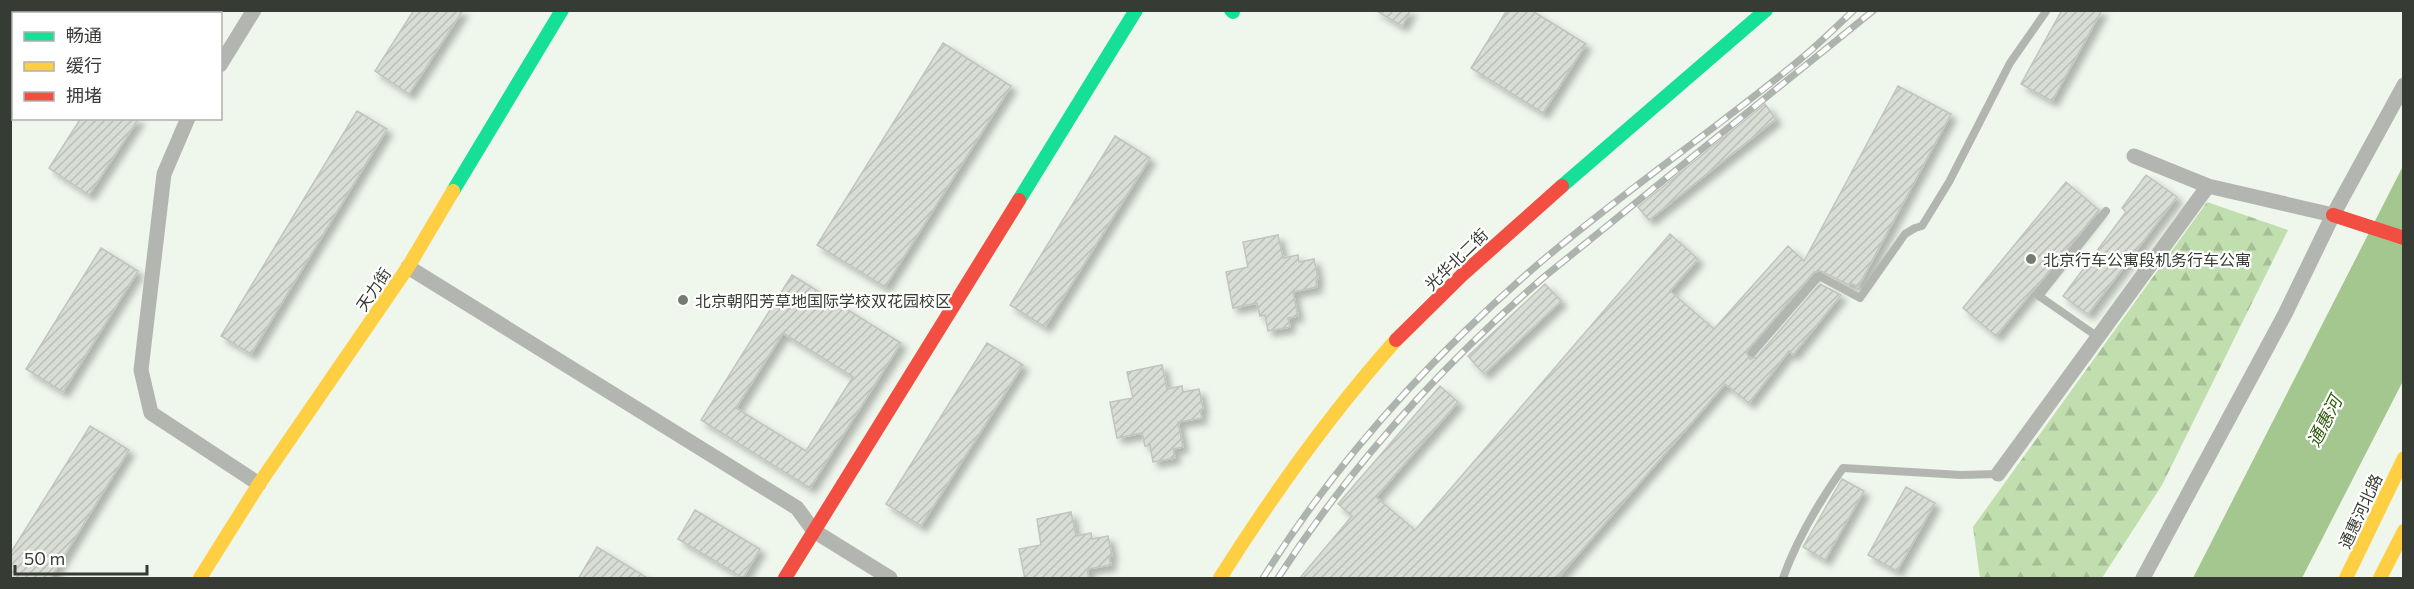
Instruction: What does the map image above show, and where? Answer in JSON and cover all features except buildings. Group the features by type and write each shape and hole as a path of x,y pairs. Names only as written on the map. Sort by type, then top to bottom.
{"main road":[{"name":"天力街","path":"200,579 259,484 408,267 562,10"},
{"path":"785,579 1136,10"},
{"name":"光华北二街","path":"1220,579 1259,514 1313,438 1404,331 1502,237 1724,49 1766,10"},
{"path":"2333,215 2403,238"},
{"name":"通惠河北路","path":"2346,579 2403,458"},
{"path":"2380,579 2403,532"}],"street":[{"path":"222,62 254,10"},
{"path":"2143,579 2285,314 2333,215 2403,85"},
{"path":"187,120 164,174 141,370 151,413 259,484"},
{"path":"2134,156 2208,186 2333,215"},
{"path":"1998,474 2208,186"},
{"path":"408,267 797,508 814,531 890,579"}],"lane":[{"path":"1752,353 1820,276 1860,298 1905,234 1922,226 1949,182 2010,63 2047,10"},
{"path":"2098,337 2039,296 2106,211"},
{"path":"1783,579 1792,552 1823,496 1843,468 1961,475 1998,474"}],"green space":[{"path":"2207,202 2288,230 2162,485 2102,578 1980,578 1973,527"}],"water":[{"name":"通惠河","path":"2403,166 2403,381 2302,578 2193,578"}],"railway":[{"path":"1263,578 1322,492 1354,451 1459,337 1568,239 1765,88 1812,50 1854,10"},
{"path":"1278,578 1306,536 1367,456 1434,381 1470,345 1544,277 1874,10"}],"traffic: fast":[{"path":"453,191 562,10"},
{"path":"1019,200 1136,10"},
{"path":"1562,186 1766,10"}],"traffic: slow":[{"path":"200,578 259,484 408,267 453,191"},
{"path":"1220,578 1303,455 1396,340"},
{"path":"2346,578 2404,458"},
{"path":"2380,578 2404,531"}],"traffic: jam":[{"path":"1396,340 1462,275 1562,186"},
{"path":"785,578 1019,200"},
{"path":"2333,215 2404,238"}],"place":[{"name":"北京行车公寓段机务行车公寓","path":"2031,259"},
{"name":"北京朝阳芳草地国际学校双花园校区","path":"683,300"}]}
